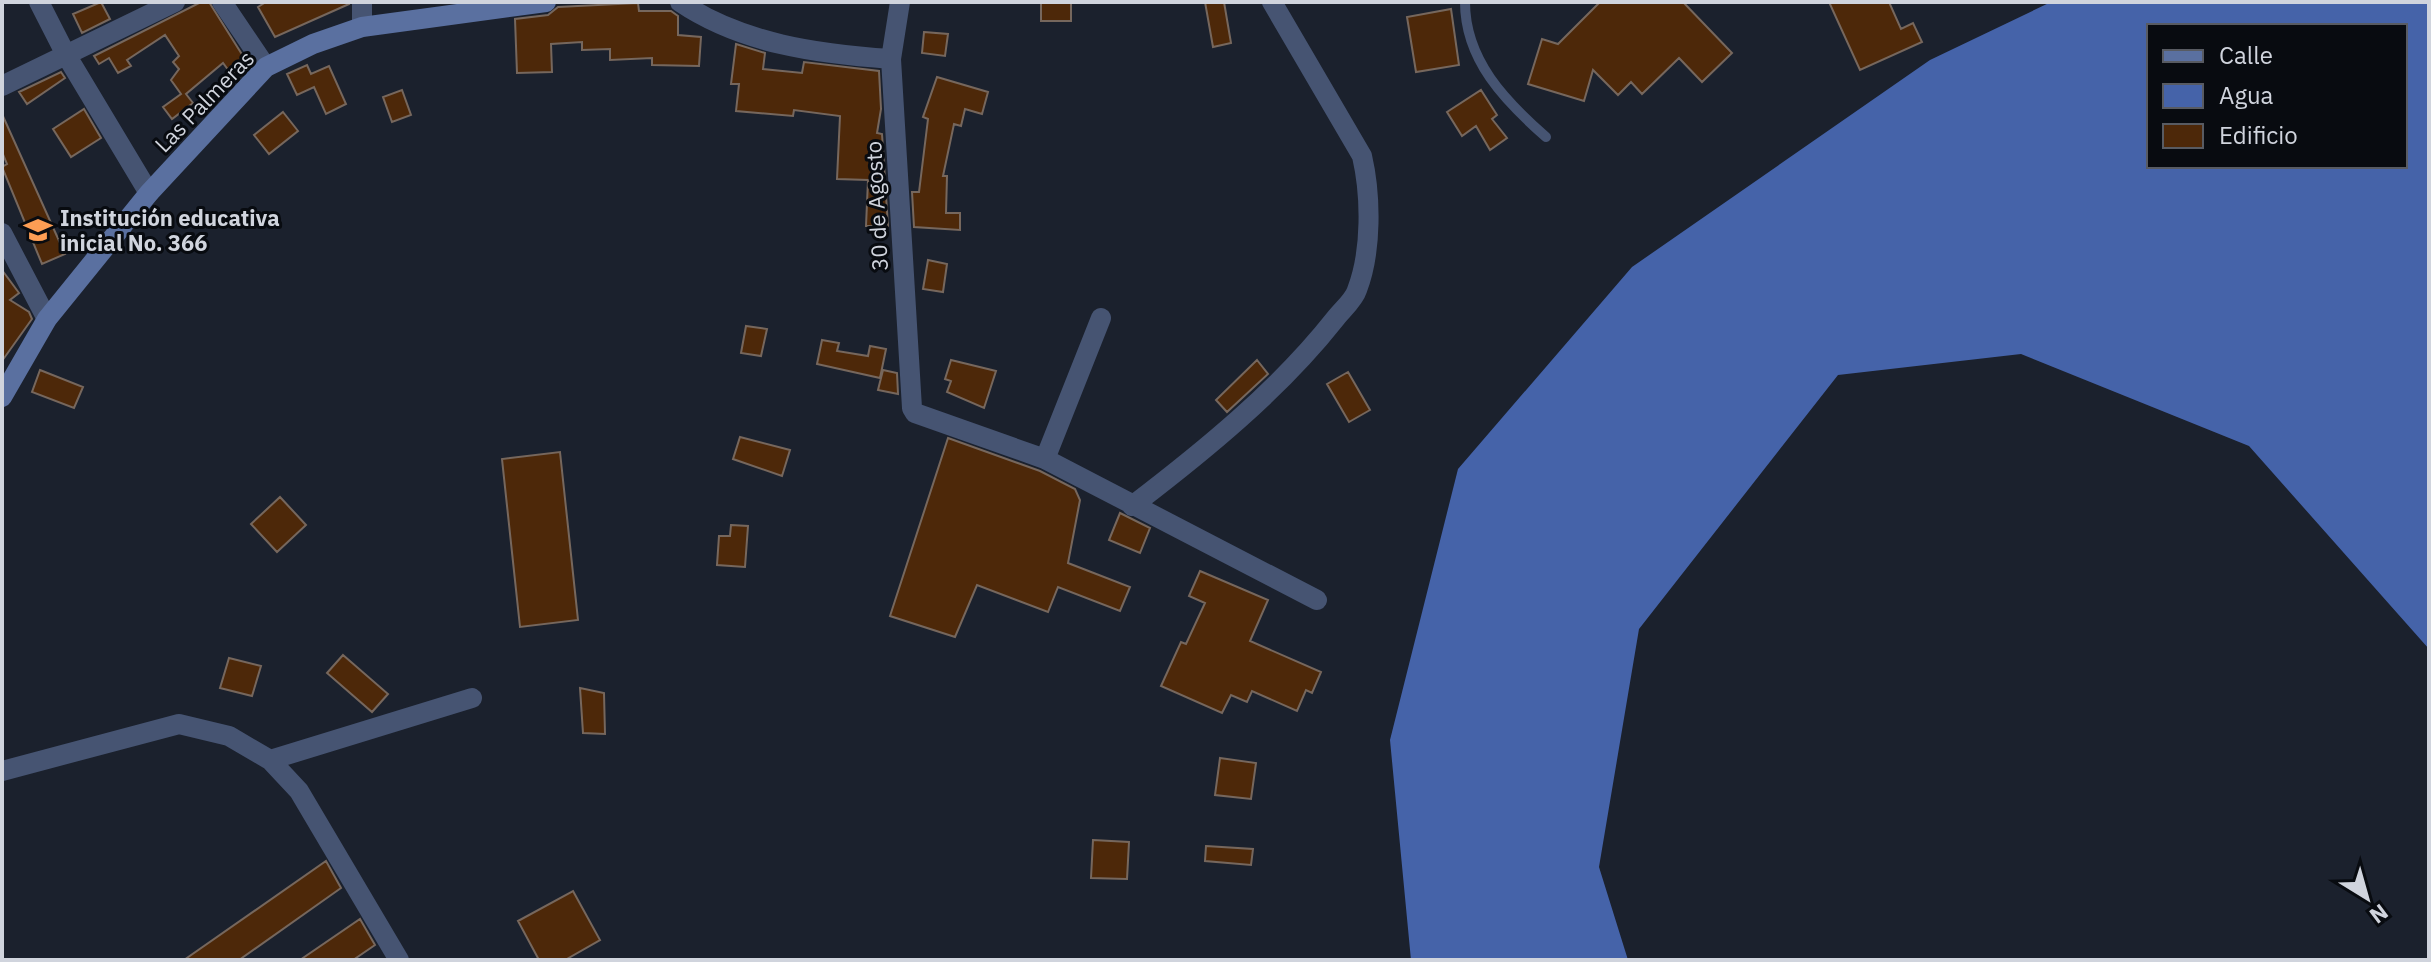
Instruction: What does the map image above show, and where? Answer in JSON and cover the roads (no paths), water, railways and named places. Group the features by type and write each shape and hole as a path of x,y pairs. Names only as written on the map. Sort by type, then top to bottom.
{"street":[{"path":"39,2 65,53 149,193"},
{"path":"2,86 175,2"},
{"path":"222,2 266,67"},
{"path":"362,2 362,27"},
{"name":"Las Palmeras","path":"2,397 47,319 149,193 266,67 313,44 362,27 546,2"},
{"path":"680,2 708,19 760,38 825,55 891,59"},
{"name":"30 de Agosto","path":"900,2 891,59 912,408 919,417 1045,459"},
{"path":"1132,506 1269,390 1322,335 1357,291 1367,238 1367,178 1362,156 1272,2"},
{"path":"2,233 47,319"},
{"path":"1101,318 1045,459 1317,600"},
{"path":"270,760 472,698"},
{"path":"2,771 179,724 229,736 270,760 299,791 399,960"}],"lane":[{"path":"1452,2 1467,2 1466,31 1486,73 1516,110 1546,137"}],"water":[{"path":"2051,2 2429,2 2429,649 2249,446 2021,354 1838,375 1639,629 1599,867 1628,960 1411,960 1390,740 1458,469 1632,267 1930,60"}],"place":[{"name":"Institución educativa inicial No. 366","path":"38,230"}]}
